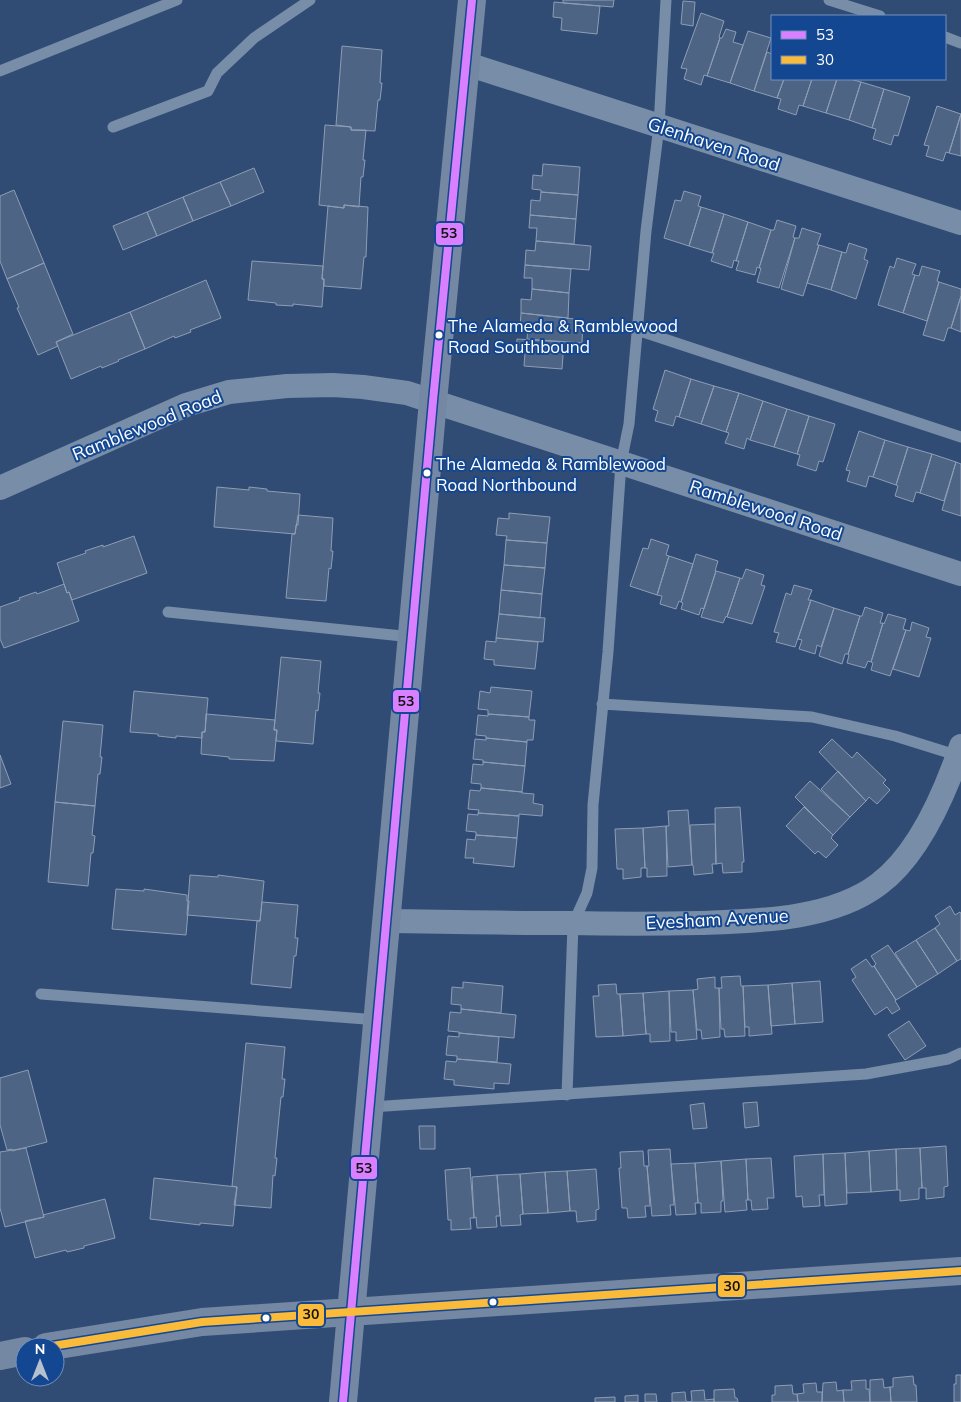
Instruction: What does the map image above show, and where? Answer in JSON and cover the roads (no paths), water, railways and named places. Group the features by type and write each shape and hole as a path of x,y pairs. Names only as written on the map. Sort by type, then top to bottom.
{"main road":[{"path":"343,1402 433,401 472,0"},
{"path":"65,1344 202,1322 961,1271"},
{"path":"0,1356 15,1353"}],"street":[{"name":"Glenhaven Road","path":"467,64 961,223"},
{"name":"Ramblewood Road","path":"0,488 186,405 229,392 287,386 363,387 407,393 433,401 961,574"},
{"name":"Evesham Avenue","path":"387,921 675,924 758,921 792,917 826,908 854,899 879,884 901,863 918,839 940,798 960,753"}],"lane":[{"path":"0,72 177,0"},
{"path":"113,127 208,91 216,73 254,38 310,0"},
{"path":"567,1095 573,924 587,893 592,868 593,805 621,463 629,424 646,231 658,126 666,0"},
{"path":"829,0 877,15"},
{"path":"946,37 961,43"},
{"path":"637,330 961,437"},
{"path":"168,612 412,637"},
{"path":"602,704 812,716 960,753"},
{"path":"41,994 378,1020"},
{"path":"370,1107 866,1074 948,1059 961,1053"}],"place":[{"name":"The Alameda & Ramblewood Road Southbound","path":"439,335"},
{"name":"The Alameda & Ramblewood Road Northbound","path":"427,473"}]}
